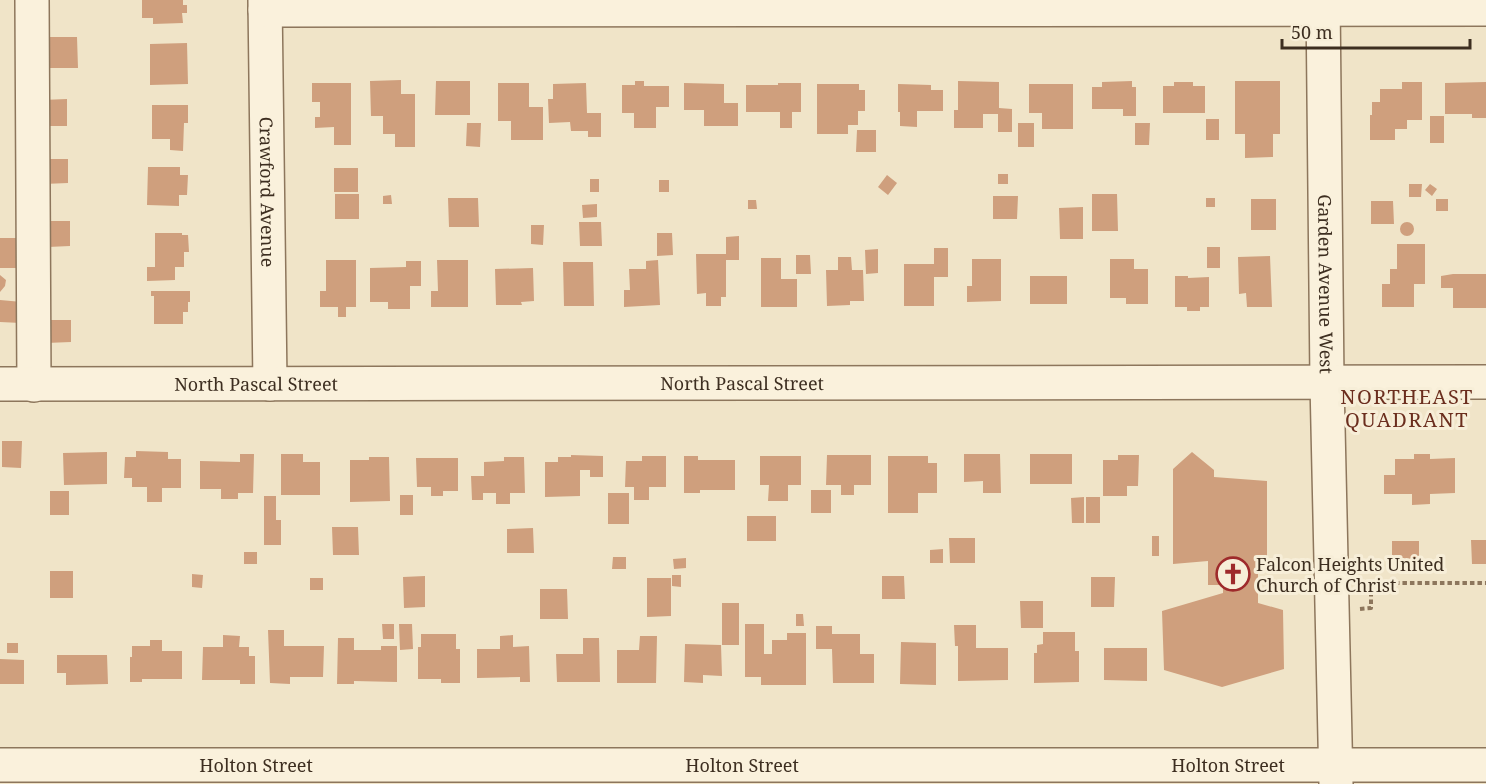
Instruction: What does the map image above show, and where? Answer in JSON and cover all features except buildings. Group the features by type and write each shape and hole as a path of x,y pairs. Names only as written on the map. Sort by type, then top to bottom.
{"street":[{"path":"32,0 34,385"},
{"path":"265,5 1323,5 1486,9"},
{"name":"Crawford Avenue","path":"265,5 270,384"},
{"name":"Garden Avenue West","path":"1323,5 1327,382 1336,774"},
{"name":"North Pascal Street","path":"0,384 1486,382"},
{"name":"Holton Street","path":"0,765 1336,774 1486,765"}],"path":[{"path":"1332,607 1370,609 1371,583 1486,583"}],"place":[{"name":"Falcon Heights United Church of Christ","path":"1233,574"}],"district":[{"name":"NORTHEAST QUADRANT","path":"1407,408"}]}
